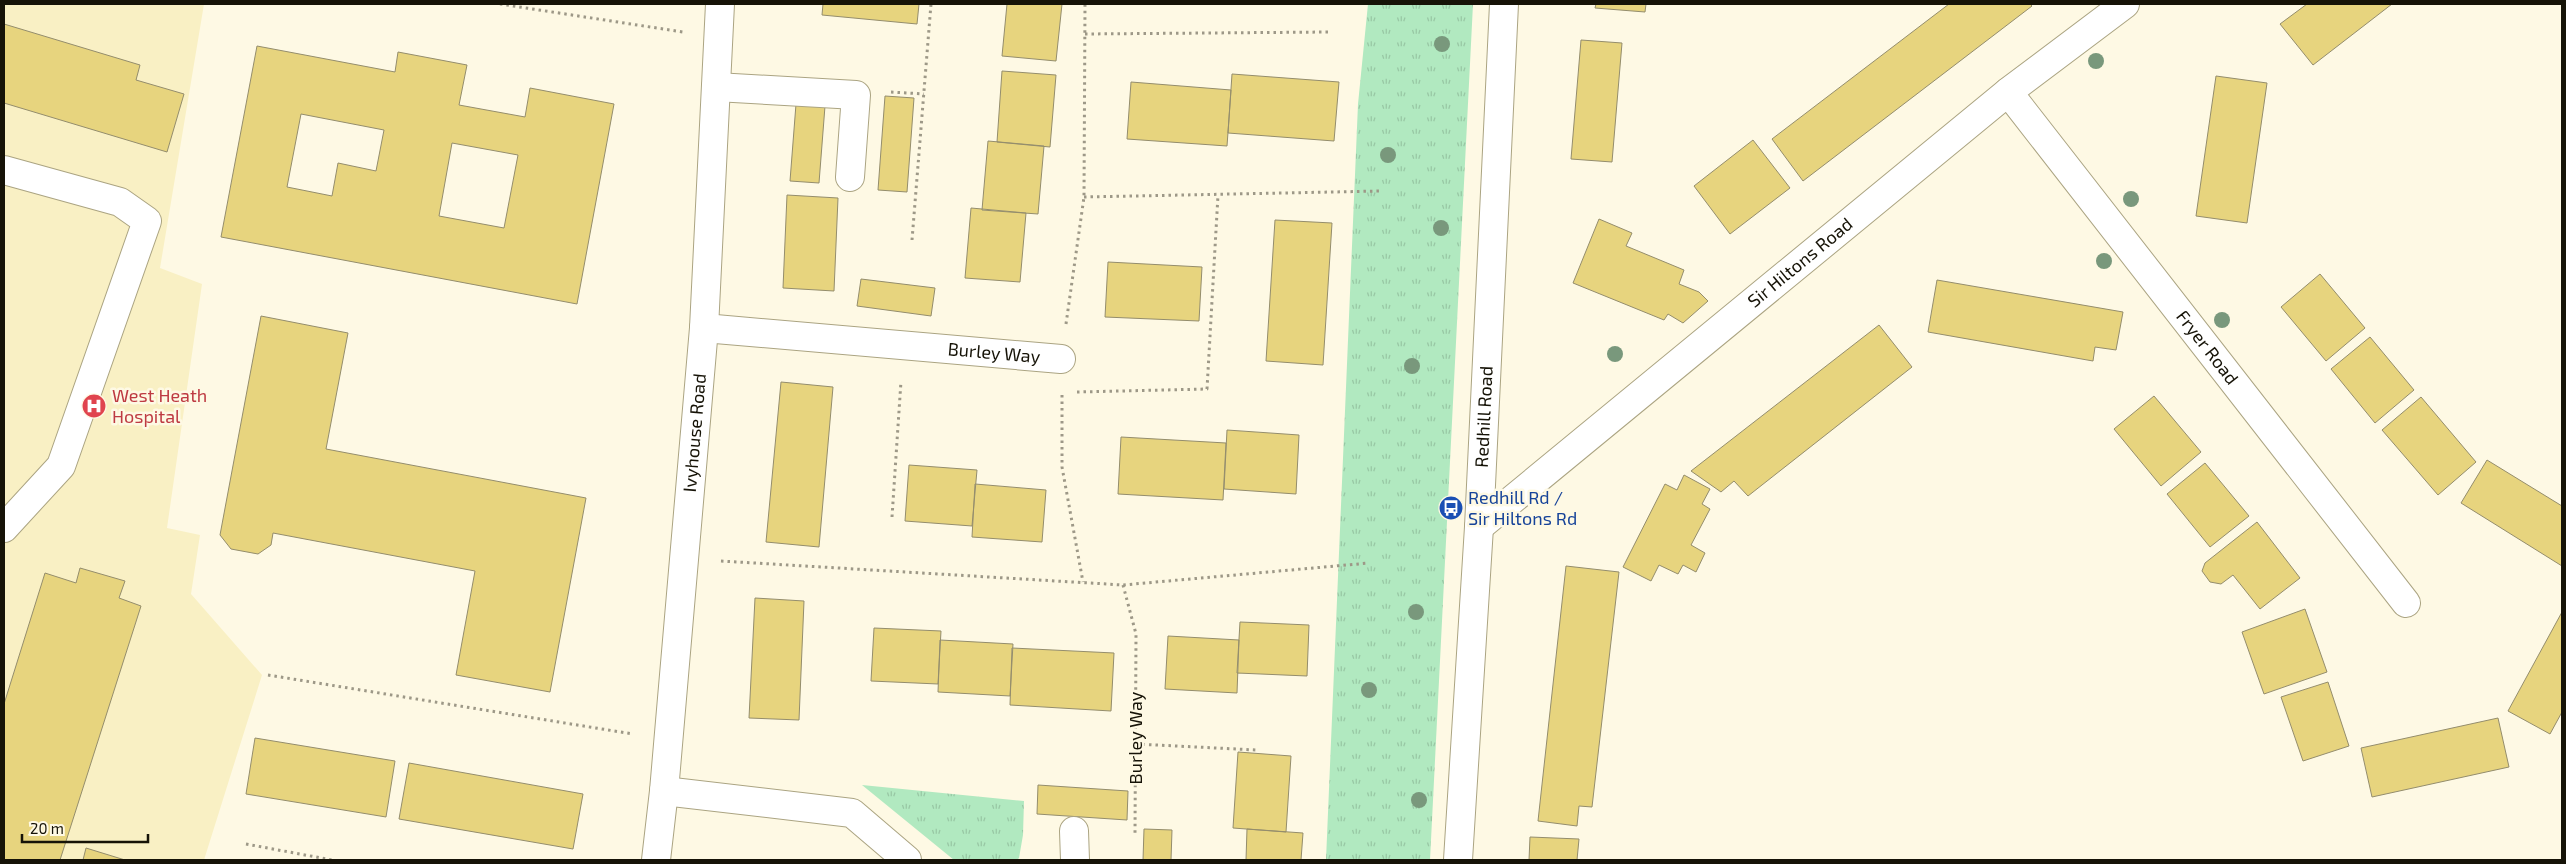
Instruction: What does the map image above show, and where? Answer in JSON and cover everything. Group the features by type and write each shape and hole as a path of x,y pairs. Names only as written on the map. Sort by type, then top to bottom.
{"street":[{"name":"Ivyhouse Road","path":"656,860 664,791 704,328 720,4"},
{"name":"Redhill Road","path":"1458,860 1479,527 1504,4"},
{"name":"Sir Hiltons Road","path":"1479,527 2008,92 2125,4"},
{"path":"716,86 856,95 850,177"},
{"name":"Fryer Road","path":"2008,92 2406,603"},
{"path":"4,170 120,202 147,221 61,466 4,528"},
{"name":"Burley Way","path":"704,328 1061,359"},
{"path":"664,791 852,813 907,860"},
{"path":"1074,831 1075,860"}],"path":[{"path":"500,4 718,38"},
{"path":"912,240 931,4"},
{"path":"1071,288 1084,197 1086,4"},
{"path":"1085,34 1330,32"},
{"path":"1084,197 1382,191"},
{"path":"1083,582 1062,467 1062,392 1207,389 1218,195"},
{"path":"892,517 904,346"},
{"path":"684,559 1123,585 1369,563"},
{"name":"Burley Way","path":"1123,585 1136,634 1135,834"},
{"path":"268,675 668,740"},
{"path":"1136,744 1256,750"},
{"path":"246,844 332,860"}],"shaded area":[{"name":"West Heath Hospital","path":"4,4 204,4 160,268 202,284 167,528 200,535 191,594 262,675 204,860 4,860"}],"green space":[{"path":"1368,4 1473,4 1430,860 1326,860 1358,104"},
{"path":"862,785 1024,801 1023,835 1019,858 1017,860 954,860"}],"building":[{"path":"823,4 919,4 917,24 822,15"},
{"path":"1007,4 1062,4 1056,61 1002,56"},
{"path":"1596,4 1646,4 1645,12 1595,8"},
{"path":"1949,4 2030,4 2032,6 1803,181 1772,139"},
{"path":"2307,4 2392,4 2313,65 2280,24"},
{"path":"4,24 140,65 136,80 184,94 167,152 4,103"},
{"path":"1581,40 1622,43 1612,162 1571,159"},
{"path":"257,46 395,72 398,52 467,65 459,105 525,117 530,88 614,104 577,304 221,237","holes":["301,114 384,130 376,171 338,163 332,196 287,187","452,143 518,155 504,228 439,216"]},
{"path":"1002,71 1056,75 1050,147 997,142"},
{"path":"1232,74 1339,82 1334,141 1228,133"},
{"path":"2216,76 2267,83 2247,223 2196,216"},
{"path":"1131,82 1231,90 1227,146 1127,139"},
{"path":"885,96 914,98 907,192 878,190"},
{"path":"796,104 825,106 819,183 790,181"},
{"path":"1753,140 1790,188 1730,234 1694,186"},
{"path":"988,141 1044,146 1038,214 982,210"},
{"path":"787,195 838,198 834,291 783,288"},
{"path":"971,208 1026,213 1020,282 965,278"},
{"path":"1599,219 1632,233 1626,246 1684,270 1679,284 1699,292 1708,301 1683,323 1668,314 1664,320 1573,283"},
{"path":"1275,220 1332,223 1323,365 1266,361"},
{"path":"1108,262 1202,267 1199,321 1105,317"},
{"path":"2320,274 2365,328 2326,361 2281,307"},
{"path":"861,279 935,288 931,316 857,306"},
{"path":"1937,280 2123,312 2116,350 2095,347 2093,361 1928,332"},
{"path":"261,316 348,333 326,449 586,498 550,692 456,675 475,571 273,533 271,545 258,554 231,549 220,535"},
{"path":"1879,325 1912,367 1748,496 1734,481 1721,492 1691,471"},
{"path":"2370,337 2414,390 2375,423 2331,369"},
{"path":"781,382 833,387 819,547 766,542"},
{"path":"2154,396 2201,452 2161,486 2114,429"},
{"path":"2421,397 2476,462 2438,495 2382,430"},
{"path":"1227,430 1299,435 1296,494 1224,489"},
{"path":"1121,437 1226,443 1223,500 1118,494"},
{"path":"2487,460 2562,506 2562,566 2461,503"},
{"path":"2205,463 2249,516 2210,547 2167,494"},
{"path":"909,465 977,470 972,526 905,521"},
{"path":"1684,475 1710,489 1702,504 1710,509 1691,545 1705,553 1696,572 1683,565 1678,574 1659,565 1651,581 1623,567 1665,484 1677,490"},
{"path":"975,484 1046,490 1042,542 972,537"},
{"path":"2257,522 2300,578 2260,609 2233,575 2221,584 2210,582 2202,571 2205,563"},
{"path":"1566,566 1619,572 1592,807 1579,806 1577,826 1538,821"},
{"path":"80,568 125,581 119,598 141,606 60,860 4,860 4,704 45,573 76,583"},
{"path":"755,598 804,601 799,720 749,718"},
{"path":"2305,609 2327,672 2264,694 2242,632"},
{"path":"2562,612 2562,712 2550,734 2508,711"},
{"path":"1240,622 1309,625 1307,676 1237,673"},
{"path":"874,628 941,631 938,684 871,681"},
{"path":"1168,636 1239,640 1237,693 1165,689"},
{"path":"940,640 1013,644 1010,696 938,692"},
{"path":"1012,648 1114,653 1111,711 1010,705"},
{"path":"2328,682 2349,746 2303,761 2281,697"},
{"path":"2498,718 2509,767 2372,797 2361,748"},
{"path":"255,738 395,761 386,817 246,794"},
{"path":"1238,752 1291,756 1286,832 1233,828"},
{"path":"409,763 583,794 573,849 399,819"},
{"path":"1038,785 1128,791 1127,820 1037,814"},
{"path":"1144,829 1172,830 1171,860 1143,860"},
{"path":"1247,829 1303,833 1301,860 1246,860"},
{"path":"1530,837 1579,839 1577,860 1529,860"},
{"path":"86,848 125,860 83,860"}],"place":[{"name":"West Heath Hospital","path":"94,406"},
{"name":"Redhill Rd / Sir Hiltons Rd","path":"1451,508"}]}
